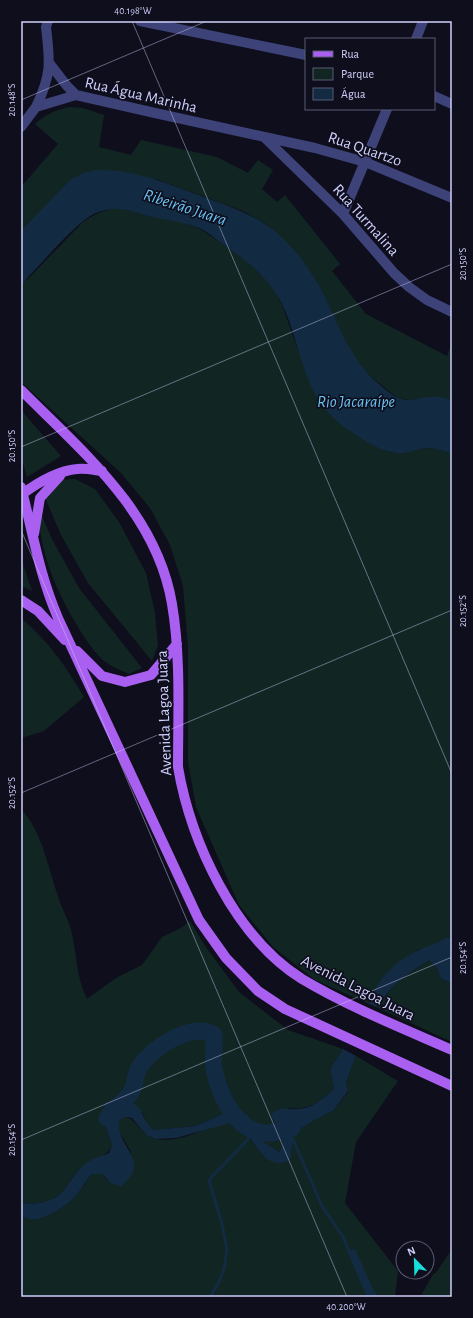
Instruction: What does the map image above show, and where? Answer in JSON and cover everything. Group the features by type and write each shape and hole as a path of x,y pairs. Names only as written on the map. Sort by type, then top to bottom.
{"main road":[{"name":"Avenida Lagoa Juara","path":"21,390 102,471 132,508 149,536 164,569 172,603 177,644 178,767 182,787 193,823 208,861 229,902 249,931 273,957 301,978 356,1007 452,1050"},
{"path":"22,492 34,484 64,472 78,469 102,471"},
{"path":"33,540 40,498 64,472"},
{"name":"Avenida Lagoa Juara","path":"22,492 46,591 199,920 226,958 258,991 285,1010 452,1086"},
{"path":"21,600 38,611 102,676 125,682 151,675 177,644"}],"street":[{"path":"140,21 305,55"},
{"path":"416,38 423,21"},
{"path":"21,127 36,107 44,92 50,64 45,23"},
{"path":"50,64 67,86 76,94"},
{"name":"Rua Água Marinha","path":"36,107 76,94 265,138"},
{"path":"435,96 452,104"},
{"path":"343,214 387,110"},
{"name":"Rua Quartzo","path":"265,138 315,148 365,162 452,198"},
{"name":"Rua Turmalina","path":"265,138 343,214 394,273 409,287 427,300 452,312"}],"green space":[{"path":"69,107 83,108 104,115 99,147 131,155 141,140 217,157 248,173 258,160 273,170 262,189 277,202 285,195 340,264 332,271 366,314 447,356 452,342 452,400 445,398 408,400 398,398 369,375 356,360 346,343 320,287 305,264 266,224 243,211 156,179 21,231 21,187 58,144 35,124 50,113"},
{"path":"122,208 154,217 182,222 200,229 248,261 263,274 274,289 282,305 299,352 358,436 384,450 393,453 425,448 439,449 452,454 452,938 445,938 436,945 418,950 374,990 369,1004 315,980 273,947 239,905 196,807 188,762 188,647 183,586 170,545 150,508 120,472 21,382 22,285 83,222 101,212"},
{"path":"21,410 61,456 27,477 21,457"},
{"path":"75,479 95,489 119,522 146,573 155,613 158,645 152,661 88,583 61,535 43,493 58,480"},
{"path":"38,507 52,539 79,588 142,668 129,674 113,667 100,657 85,638 67,608 54,581 41,538"},
{"path":"21,558 32,591 21,586"},
{"path":"21,618 49,646 84,697 44,731 21,738"},
{"path":"21,809 34,828 44,850 59,900 71,930 79,974 83,991 87,999 116,978 142,965 162,937 181,928 190,921 205,946 239,992 288,1030 343,1049 330,1069 334,1089 313,1104 296,1109 289,1108 273,1121 283,1145 279,1152 264,1142 247,1114 232,1110 195,1126 154,1130 147,1124 143,1113 105,1102 103,1113 106,1129 112,1145 109,1150 83,1166 72,1178 65,1189 55,1197 48,1201 37,1203 21,1202"},
{"path":"429,960 436,967 441,979 452,983 452,1042 376,1007 387,993 400,981 413,970"},
{"path":"356,1056 398,1081 356,1142 345,1203 395,1267 395,1280 397,1280 395,1297 21,1297 21,1216 27,1219 42,1218 57,1211 75,1197 92,1174 103,1174 107,1181 131,1152 118,1129 119,1121 125,1117 133,1121 151,1138 166,1140 185,1137 233,1122 241,1127 263,1156 291,1153 294,1134 306,1125 334,1110 348,1092 346,1082"},
{"path":"452,1249 452,1297 420,1297 430,1280 435,1280 435,1274"}],"water":[{"name":"Rio Jacaraípe","path":"96,170 110,170 137,174 163,182 226,205 257,219 273,230 289,244 309,269 320,287 351,351 368,374 388,392 399,398 411,400 436,397 452,400 452,454 429,448 404,453 389,452 374,446 338,422 326,410 309,382 282,304 270,285 248,262 199,228 124,209 104,210 89,217 71,232 28,277 21,287 21,231 70,180 83,173"},
{"path":"445,938 452,938 452,983 441,979 436,967 429,960 400,981 387,993 376,1007 369,1004 381,979 393,966 421,949"},
{"path":"343,1049 356,1056 346,1082 348,1091 334,1110 306,1125 294,1134 290,1160 279,1163 271,1161 258,1149 241,1126 234,1122 176,1138 156,1139 147,1136 132,1118 125,1117 119,1121 120,1130 134,1161 134,1169 130,1177 121,1186 110,1183 103,1174 92,1174 75,1197 57,1211 42,1218 27,1219 21,1216 21,1202 37,1203 48,1201 56,1197 61,1193 78,1171 87,1163 109,1153 112,1145 106,1129 103,1113 105,1102 122,1101 136,1105 140,1109 147,1123 154,1130 195,1126 232,1110 247,1114 264,1142 279,1152 283,1145 271,1114 281,1109 298,1109 308,1107 318,1102 334,1089 330,1069"},
{"path":"355,1249 378,1297 367,1297 347,1251"}],"waterway":[{"path":"107,1118 112,1111 130,1094 139,1068 153,1052 173,1039 195,1031 214,1035 213,1065 216,1078 219,1088 235,1116 250,1129 263,1133 272,1133 292,1128"},
{"path":"210,1297 219,1282 224,1269 227,1249 222,1224 209,1180 251,1136"},
{"path":"292,1137 322,1206 343,1237 350,1254"}],"water label":[{"name":"Ribeirão Juara","path":"185,207"}]}
